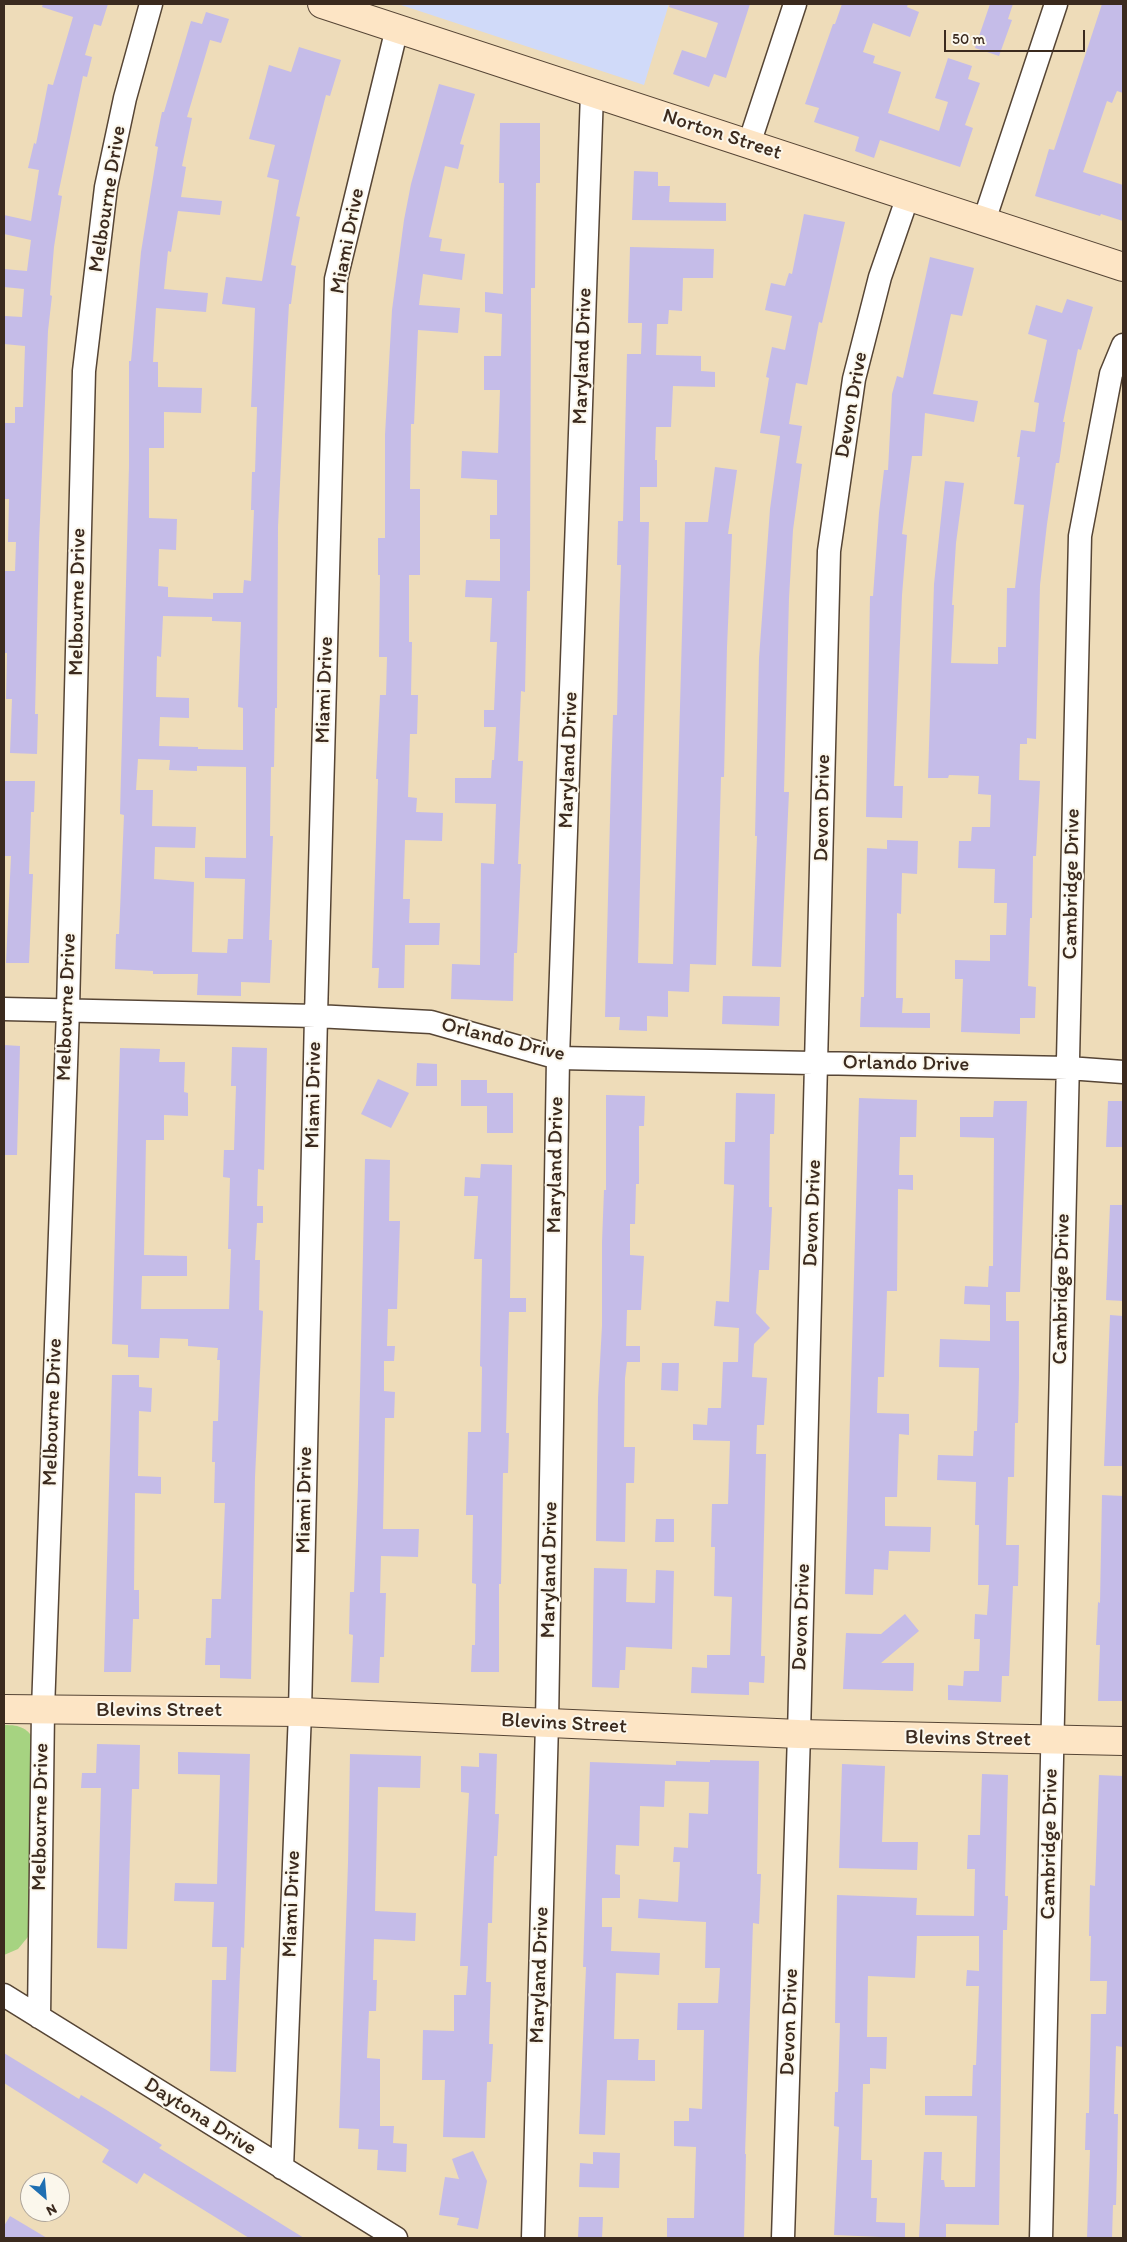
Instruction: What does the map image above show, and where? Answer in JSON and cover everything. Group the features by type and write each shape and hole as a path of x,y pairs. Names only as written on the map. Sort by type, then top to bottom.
{"street":[{"name":"Melbourne Drive","path":"38,2017 43,1710 68,1009 84,371 106,186 125,98 151,4"},
{"name":"Norton Street","path":"322,4 1123,267"},
{"path":"749,144 795,4"},
{"path":"984,221 1056,4"},
{"name":"Miami Drive","path":"282,2168 300,1712 336,279 397,28"},
{"name":"Maryland Drive","path":"533,2238 547,1723 558,1058 592,93"},
{"name":"Devon Drive","path":"783,2238 799,1734 829,551 854,379 880,277 908,196"},
{"name":"Cambridge Drive","path":"1041,2238 1080,536 1111,374 1123,345"},
{"name":"Orlando Drive","path":"4,1009 316,1016 431,1022 558,1058 1068,1068 1123,1072"},
{"name":"Blevins Street","path":"4,1709 300,1712 799,1734 1052,1741 1123,1741"},
{"name":"Daytona Drive","path":"4,1995 396,2238"}],"shaded area":[{"path":"398,4 669,4 644,85"}],"green space":[{"path":"4,1725 23,1728 30,1733 36,1742 32,1932 18,1949 4,1955"}],"building":[{"path":"43,4 108,4 101,26 94,24 85,55 92,57 87,77 83,76 58,195 62,196 54,247 50,295 52,296 48,331 39,543 35,714 38,714 37,754 10,753 12,699 6,699 7,653 4,653 4,571 15,571 16,542 8,542 9,499 4,499 4,423 15,423 15,407 23,407 25,346 4,344 5,316 22,317 24,289 4,287 4,269 27,271 31,240 4,234 4,215 31,221 39,170 28,168 34,143 36,144 48,84 53,85 73,17 42,7"},
{"path":"670,4 750,4 726,78 714,74 709,87 673,74 682,50 706,58 718,23 669,7"},
{"path":"842,4 908,4 907,7 919,12 910,37 873,23 863,52 875,56 873,63 901,72 888,113 939,131 948,102 935,98 948,58 972,66 968,79 980,83 965,125 973,128 960,167 880,140 874,158 855,151 859,137 814,122 819,108 805,104 833,24 835,24"},
{"path":"990,4 1013,4 1008,19 1012,20 999,56 975,48"},
{"path":"1102,4 1123,4 1123,93 1117,91 1112,103 1107,101 1083,172 1123,185 1123,221 1035,196 1049,149 1054,150"},
{"path":"206,12 229,19 221,43 210,40 187,117 192,118 182,166 186,167 181,197 222,201 220,215 178,211 171,252 168,251 164,289 208,293 206,312 156,308 153,362 158,362 158,387 202,388 201,413 164,412 164,448 149,448 149,518 177,519 176,550 159,549 158,586 168,587 168,597 213,599 213,593 243,593 244,580 251,581 254,510 251,510 252,472 255,472 257,407 251,407 255,308 222,304 226,277 262,281 279,180 267,177 275,145 249,139 269,65 291,72 299,47 341,60 330,96 326,95 296,216 300,217 291,265 296,266 291,304 289,304 278,527 277,708 275,708 274,767 271,767 270,836 273,836 269,940 272,940 270,983 241,982 241,996 197,995 198,974 153,974 153,971 115,969 116,934 119,934 124,815 120,814 129,466 129,361 131,361 141,252 158,147 155,146 162,112 164,112 191,21 202,24","holes":["163,616 212,617 212,621 241,622 238,707 243,708 243,750 159,746 160,717 189,718 189,698 156,697 157,656 161,657","138,759 170,760 169,770 197,771 197,766 246,767 246,858 205,857 205,878 245,879 243,939 228,939 227,953 192,952 194,882 154,879 155,847 195,848 196,827 152,826 153,790 136,790"]},
{"path":"439,84 475,94 460,144 464,145 458,169 445,166 429,237 442,239 440,251 465,254 462,280 423,274 419,305 460,308 458,333 418,330 414,424 411,424 410,489 420,489 420,575 409,575 409,642 412,642 411,695 418,695 417,734 410,734 408,797 417,798 416,812 443,813 442,841 405,840 403,899 410,899 409,923 440,923 439,945 405,945 404,988 378,988 379,968 372,968 378,779 376,779 380,695 386,695 387,657 379,657 380,575 378,575 378,538 385,538 385,435 392,310 404,220 411,184"},
{"path":"500,123 540,123 540,183 536,183 535,288 531,288 530,591 527,591 525,692 521,691 518,761 523,761 518,864 521,864 517,953 514,953 513,1001 451,999 452,964 480,965 481,863 494,864 496,804 455,803 455,778 491,778 492,760 494,760 496,727 484,727 484,710 494,710 497,642 490,642 492,598 465,597 466,580 500,581 500,539 490,539 490,515 497,515 497,480 461,478 462,451 498,453 500,390 484,390 484,356 501,356 502,314 485,312 485,292 503,294 504,183 499,183"},
{"path":"634,171 658,172 658,186 670,186 669,202 726,203 726,221 632,220"},
{"path":"804,214 845,222 822,323 819,322 807,385 796,383 789,424 802,426 796,463 802,464 793,530 789,598 784,792 789,792 781,967 752,966 757,836 755,836 759,658 770,509 780,436 760,433 769,378 766,377 772,347 785,350 792,316 765,310 771,283 785,286 789,273 792,274"},
{"path":"630,247 714,249 713,278 683,278 682,311 669,310 668,324 657,324 656,355 701,356 701,371 715,372 715,387 673,386 671,427 656,427 655,460 657,460 657,487 640,487 640,522 649,522 638,963 673,964 685,522 708,522 715,467 737,470 728,534 732,534 724,777 721,777 716,965 690,964 689,992 668,991 668,1017 647,1016 647,1031 619,1030 620,1017 605,1017 613,715 617,715 621,565 617,565 618,521 623,521 627,354 641,354 642,323 628,323"},
{"path":"930,257 974,268 962,316 951,314 933,394 978,401 974,422 925,413 922,456 912,456 902,534 907,535 902,595 894,786 903,786 902,818 866,817 870,596 873,596 884,470 888,470 892,394 897,376 903,378"},
{"path":"1067,299 1093,307 1081,350 1078,349 1063,422 1065,422 1059,463 1056,463 1047,524 1040,585 1036,739 1027,738 1027,744 1020,744 1019,780 1040,781 1036,856 1033,856 1028,986 1036,987 1035,1018 1020,1018 1020,1034 961,1032 963,979 955,979 955,960 990,961 990,935 1006,935 1007,903 994,903 995,869 958,868 959,841 971,841 972,827 990,827 991,795 978,794 979,776 949,775 948,778 928,778 934,584 945,481 964,483 956,543 951,663 998,664 998,647 1006,647 1007,588 1015,588 1024,505 1014,504 1020,457 1017,457 1021,430 1035,432 1039,403 1034,402 1047,340 1028,334 1036,305 1062,313"},
{"path":"4,781 35,781 34,812 31,812 29,874 33,874 29,963 6,963 11,856 4,856"},
{"path":"887,840 918,841 917,874 902,873 901,914 897,913 896,998 903,998 902,1013 930,1013 930,1028 860,1027 861,997 864,997 867,848 887,849"},
{"path":"723,996 780,997 779,1026 722,1024"},
{"path":"4,1045 20,1046 17,1155 4,1155"},
{"path":"232,1047 267,1048 264,1170 258,1169 257,1206 263,1206 263,1223 257,1223 255,1260 260,1260 259,1310 263,1311 255,1477 251,1679 220,1678 220,1665 205,1665 206,1638 211,1638 212,1599 221,1599 225,1503 214,1503 215,1462 212,1462 213,1421 218,1421 220,1360 217,1360 218,1348 188,1346 188,1339 160,1338 159,1358 128,1357 128,1345 112,1344 120,1048 160,1049 159,1062 185,1062 184,1092 188,1093 188,1116 164,1115 164,1140 146,1140 144,1255 187,1256 187,1276 142,1276 141,1309 229,1309 231,1249 228,1249 230,1178 223,1177 224,1150 234,1150 236,1086 231,1086"},
{"path":"417,1063 437,1064 437,1086 416,1086"},
{"path":"378,1079 409,1093 391,1128 361,1114"},
{"path":"461,1080 487,1080 487,1106 461,1106"},
{"path":"487,1093 513,1093 513,1133 487,1133"},
{"path":"736,1093 775,1094 774,1134 770,1134 769,1207 772,1207 769,1270 759,1270 756,1313 770,1328 754,1344 752,1377 767,1378 764,1425 757,1425 756,1454 766,1454 761,1656 765,1656 764,1683 749,1682 749,1695 691,1693 692,1667 707,1668 707,1655 730,1655 732,1597 714,1596 715,1547 711,1547 712,1504 728,1504 730,1441 693,1440 693,1424 707,1425 708,1408 721,1408 723,1362 738,1362 739,1328 714,1326 716,1301 729,1302 734,1185 724,1184 725,1142 735,1142"},
{"path":"606,1095 645,1096 644,1126 639,1126 639,1184 636,1184 635,1224 630,1224 630,1255 644,1256 641,1310 627,1310 626,1346 640,1346 640,1362 627,1362 625,1378 624,1447 635,1447 634,1483 626,1483 625,1542 596,1541 598,1398 602,1326 602,1242 604,1190 606,1190"},
{"path":"859,1098 917,1100 916,1137 900,1137 899,1175 913,1175 913,1190 898,1189 897,1291 887,1291 884,1377 878,1377 877,1413 909,1414 909,1435 899,1434 897,1497 885,1497 885,1526 931,1527 930,1552 889,1551 888,1570 874,1569 873,1595 845,1594"},
{"path":"994,1101 1027,1101 1020,1292 1006,1292 1006,1321 1019,1321 1019,1378 1018,1423 1015,1423 1014,1477 1008,1477 1006,1545 1019,1545 1018,1586 1013,1586 1009,1676 1002,1676 1001,1702 948,1700 948,1685 963,1686 964,1671 979,1671 980,1639 974,1639 975,1614 987,1615 989,1585 978,1585 979,1525 975,1525 976,1482 937,1480 938,1455 973,1456 974,1431 977,1431 979,1368 939,1367 940,1339 990,1341 990,1305 964,1304 965,1286 988,1287 989,1266 993,1266 994,1138 960,1137 960,1117 993,1117"},
{"path":"1108,1101 1123,1101 1123,1147 1106,1147"},
{"path":"365,1159 390,1160 389,1221 400,1221 397,1309 388,1309 387,1346 395,1346 394,1361 384,1361 384,1391 395,1392 394,1418 385,1418 383,1529 419,1529 418,1557 381,1556 380,1593 386,1593 384,1657 380,1657 379,1683 351,1682 353,1635 349,1634 350,1592 354,1592 358,1484"},
{"path":"481,1164 512,1165 510,1298 526,1298 526,1312 509,1312 506,1433 509,1433 508,1473 503,1473 501,1584 499,1584 499,1672 471,1672 472,1645 475,1645 476,1584 472,1583 473,1515 466,1515 468,1432 481,1432 482,1259 474,1259 478,1196 464,1196 465,1177 480,1178"},
{"path":"1110,1205 1123,1205 1123,1301 1106,1300"},
{"path":"1110,1315 1123,1316 1123,1466 1104,1466"},
{"path":"662,1363 679,1363 678,1391 661,1390"},
{"path":"112,1375 139,1375 139,1387 152,1388 151,1412 139,1411 138,1476 161,1477 161,1494 135,1493 134,1590 139,1590 139,1619 133,1619 131,1672 104,1672"},
{"path":"1102,1495 1123,1496 1123,1701 1098,1701 1100,1645 1096,1645 1098,1602 1100,1603"},
{"path":"656,1519 674,1519 674,1542 655,1542"},
{"path":"594,1568 627,1569 626,1602 655,1603 656,1570 674,1571 672,1649 626,1647 625,1670 620,1670 619,1688 592,1687"},
{"path":"905,1614 919,1631 881,1663 914,1663 913,1691 843,1689 846,1633 881,1634"},
{"path":"97,1744 140,1745 139,1789 132,1789 127,1949 97,1948 101,1788 81,1788 82,1773 96,1773"},
{"path":"178,1752 250,1754 244,1948 241,1947 236,2072 210,2071 212,1980 226,1980 227,1947 212,1947 214,1902 174,1901 175,1883 217,1884 220,1775 178,1774"},
{"path":"479,1753 497,1754 495,1814 499,1814 497,1856 494,1856 492,1923 488,1923 486,1982 491,1982 489,2044 493,2044 491,2082 487,2082 485,2138 443,2137 445,2080 422,2080 423,2030 454,2031 454,1995 466,1995 468,1966 460,1966 469,1793 461,1792 461,1766 479,1767"},
{"path":"350,1754 421,1756 420,1788 378,1787 375,1911 416,1913 415,1941 374,1939 373,1980 377,1980 376,2011 369,2011 367,2058 380,2059 380,2126 394,2126 393,2143 407,2144 406,2172 377,2170 378,2150 358,2149 359,2129 339,2128"},
{"path":"710,1760 759,1761 757,1874 761,1874 759,1924 753,1923 744,2238 667,2238 667,2218 694,2218 696,2147 674,2146 674,2121 689,2121 689,2108 702,2109 704,2030 677,2030 678,2003 718,2003 720,1968 705,1968 706,1922 638,1918 639,1899 678,1902 680,1862 673,1862 674,1847 688,1848 689,1813 708,1814 709,1782 665,1781 664,1807 640,1806 639,1846 616,1845 615,1874 620,1875 620,1898 602,1898 602,1927 612,1927 611,1951 660,1953 659,1975 616,1973 614,2039 639,2039 638,2060 655,2060 655,2081 607,2080 605,2135 579,2134 586,1967 583,1967 590,1762 676,1765 676,1761 710,1762"},
{"path":"842,1764 885,1766 882,1842 918,1842 917,1870 839,1868"},
{"path":"982,1774 1008,1775 1005,1896 1008,1896 1007,1930 1003,1930 999,2225 946,2224 946,2238 919,2237 924,2152 942,2152 941,2180 944,2180 945,2187 975,2187 977,2116 925,2115 925,2096 972,2096 973,2065 976,2065 979,1986 966,1986 967,1970 979,1971 979,1936 917,1936 915,1978 868,1976 867,2037 887,2037 886,2069 870,2068 870,2084 863,2084 861,2160 872,2160 871,2198 877,2198 876,2222 905,2223 905,2238 834,2235 839,2127 834,2126 835,2092 838,2092 840,2023 835,2023 837,1895 917,1898 916,1915 974,1916 975,1869 967,1869 968,1835 980,1835"},
{"path":"1099,1775 1123,1776 1123,2047 1116,2046 1114,2114 1118,2114 1117,2169 1116,2205 1113,2205 1112,2238 1087,2238 1090,2150 1085,2150 1086,2113 1089,2113 1091,2014 1106,2014 1107,1981 1090,1981 1090,1885 1095,1886"},
{"path":"4,2053 79,2099 81,2095 105,2109 162,2145 159,2148 304,2238 249,2238 144,2173 137,2184 102,2162 109,2150 4,2083"},
{"path":"473,2151 487,2181 478,2229 457,2225 459,2218 439,2215 445,2177 459,2179 452,2159"},
{"path":"593,2152 620,2153 619,2188 579,2187 580,2163 593,2164"},
{"path":"10,2216 47,2238 4,2238 4,2226"},
{"path":"579,2217 603,2217 602,2238 578,2238"}]}
